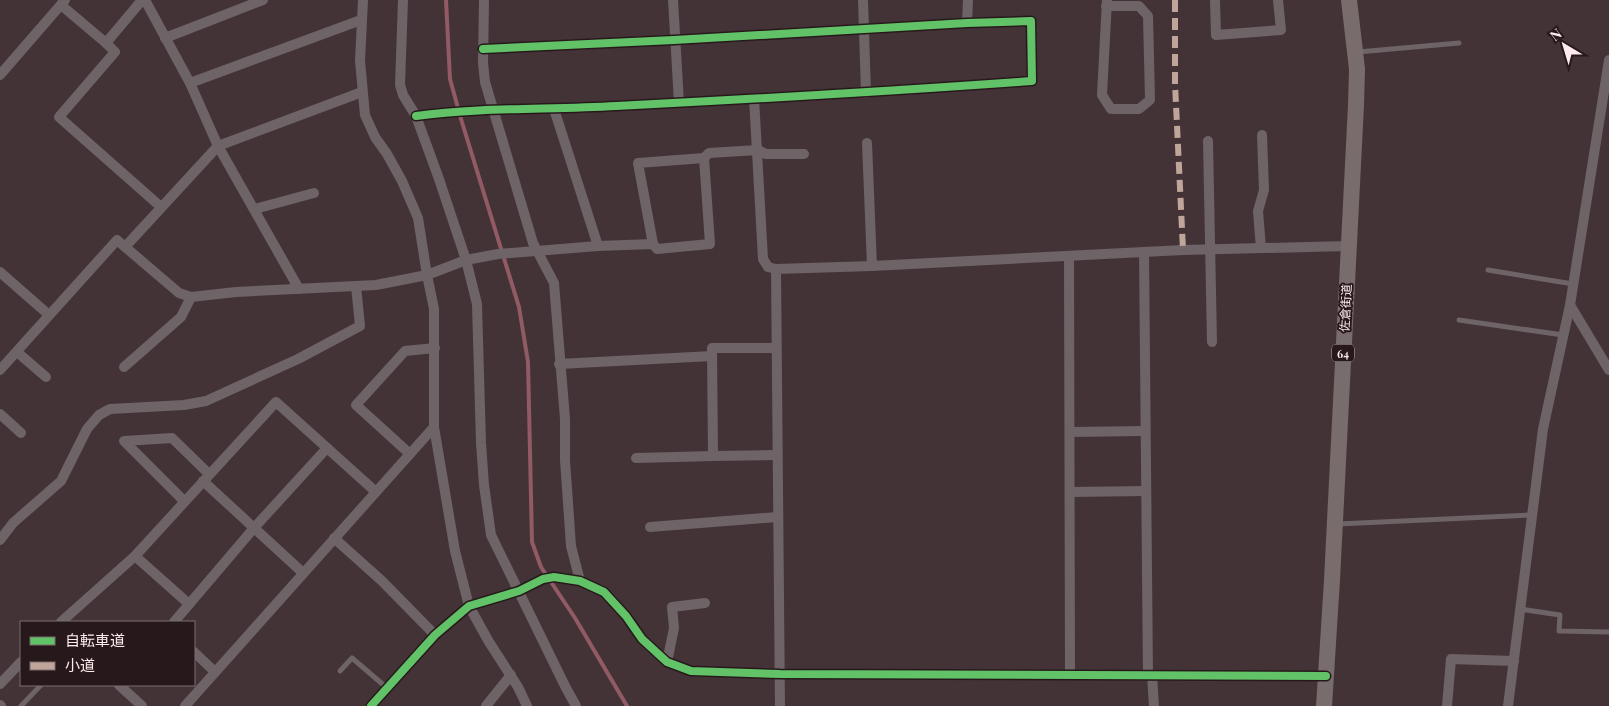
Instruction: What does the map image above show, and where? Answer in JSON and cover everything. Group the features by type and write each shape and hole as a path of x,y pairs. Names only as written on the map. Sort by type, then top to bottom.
{"main road":[{"name":"佐倉街道","path":"1324,706 1356,105 1355,52 1349,0"}],"street":[{"path":"106,43 144,0 190,83 218,146 299,289"},
{"path":"165,38 263,0"},
{"path":"363,0 360,61 365,115 375,136 402,181 418,218 426,275 434,308 434,427 455,551 469,606 489,642 511,675 527,706"},
{"path":"403,0 400,85 403,95 416,116 466,260 477,304 481,443 491,535 576,706"},
{"path":"484,0 483,50 485,82 532,243 554,283 559,364 565,419 565,460 571,546 580,581"},
{"path":"673,0 679,103"},
{"path":"863,0 866,93"},
{"path":"967,22 968,0"},
{"path":"1215,0 1216,35 1281,30 1278,0"},
{"path":"0,76 63,2 115,52 59,117 160,207"},
{"path":"1107,3 1139,6 1148,16 1150,100 1139,109 1111,109 1102,96 1107,3"},
{"path":"190,83 361,20"},
{"path":"416,116 492,109 554,110 866,93 1032,81 1030,21 967,22 483,50"},
{"path":"1508,706 1543,429 1574,284 1606,96 1608,66"},
{"path":"125,247 218,146 362,92"},
{"path":"754,98 763,259 768,267 776,269 1210,249 1348,246"},
{"path":"554,110 598,246"},
{"path":"1261,248 1258,211 1264,190 1262,135"},
{"path":"1208,141 1212,342"},
{"path":"867,143 872,266"},
{"path":"704,158 710,244 657,249 652,244 638,164 704,158 709,153 758,150 766,154 804,154"},
{"path":"255,209 314,193"},
{"path":"0,370 117,240 179,293 191,298 236,292 376,285 426,275 466,260 502,254 598,246 652,244"},
{"path":"1144,252 1150,675 1154,706"},
{"path":"1069,256 1070,675"},
{"path":"776,269 780,706"},
{"path":"0,272 49,316"},
{"path":"0,540 13,523 60,481 87,428 99,415 110,409 184,405 206,401 298,359 360,326 356,286"},
{"path":"124,367 181,317 191,298"},
{"path":"1570,305 1609,370"},
{"path":"410,454 356,405 405,351 435,348"},
{"path":"712,456 712,348 776,348"},
{"path":"17,352 46,377"},
{"path":"559,364 712,356"},
{"path":"63,621 135,556 276,402 376,492"},
{"path":"0,414 21,434"},
{"path":"185,706 302,572 434,427"},
{"path":"1070,432 1146,431"},
{"path":"184,501 124,441 172,438 254,528 302,572"},
{"path":"175,621 254,528 327,448"},
{"path":"636,458 778,455"},
{"path":"1070,492 1146,491"},
{"path":"650,527 778,517"},
{"path":"334,538 382,581 435,635"},
{"path":"135,556 190,604"},
{"path":"371,706 435,635 469,606 519,591 549,578 580,581 604,592 626,616 642,639 667,662 691,671 780,674 1326,676"},
{"path":"667,662 674,628 672,606 705,603"},
{"path":"195,653 214,672"},
{"path":"1447,706 1451,659 1514,661"},
{"path":"0,684 20,663"},
{"path":"486,706 511,675"},
{"path":"120,686 142,706"}],"lane":[{"path":"1355,52 1459,43"},
{"path":"1488,270 1574,284"},
{"path":"1459,320 1564,335"},
{"path":"1335,524 1532,515"},
{"path":"1520,609 1560,615 1559,631 1609,632"},
{"path":"340,671 352,658 387,688"},
{"path":"21,706 40,686"}],"waterway":[{"path":"446,0 450,79 519,307 528,362 532,542 541,567 575,618 627,706"}],"marked path":[{"path":"1175,0 1175,84 1183,250"}],"cycle path":[{"path":"416,116 466,111 668,103 1032,81 1031,21 483,49"},
{"path":"371,706 435,635 469,606 519,591 543,579 554,577 580,581 604,592 626,616 642,639 667,662 691,671 780,674 1326,676"}]}
